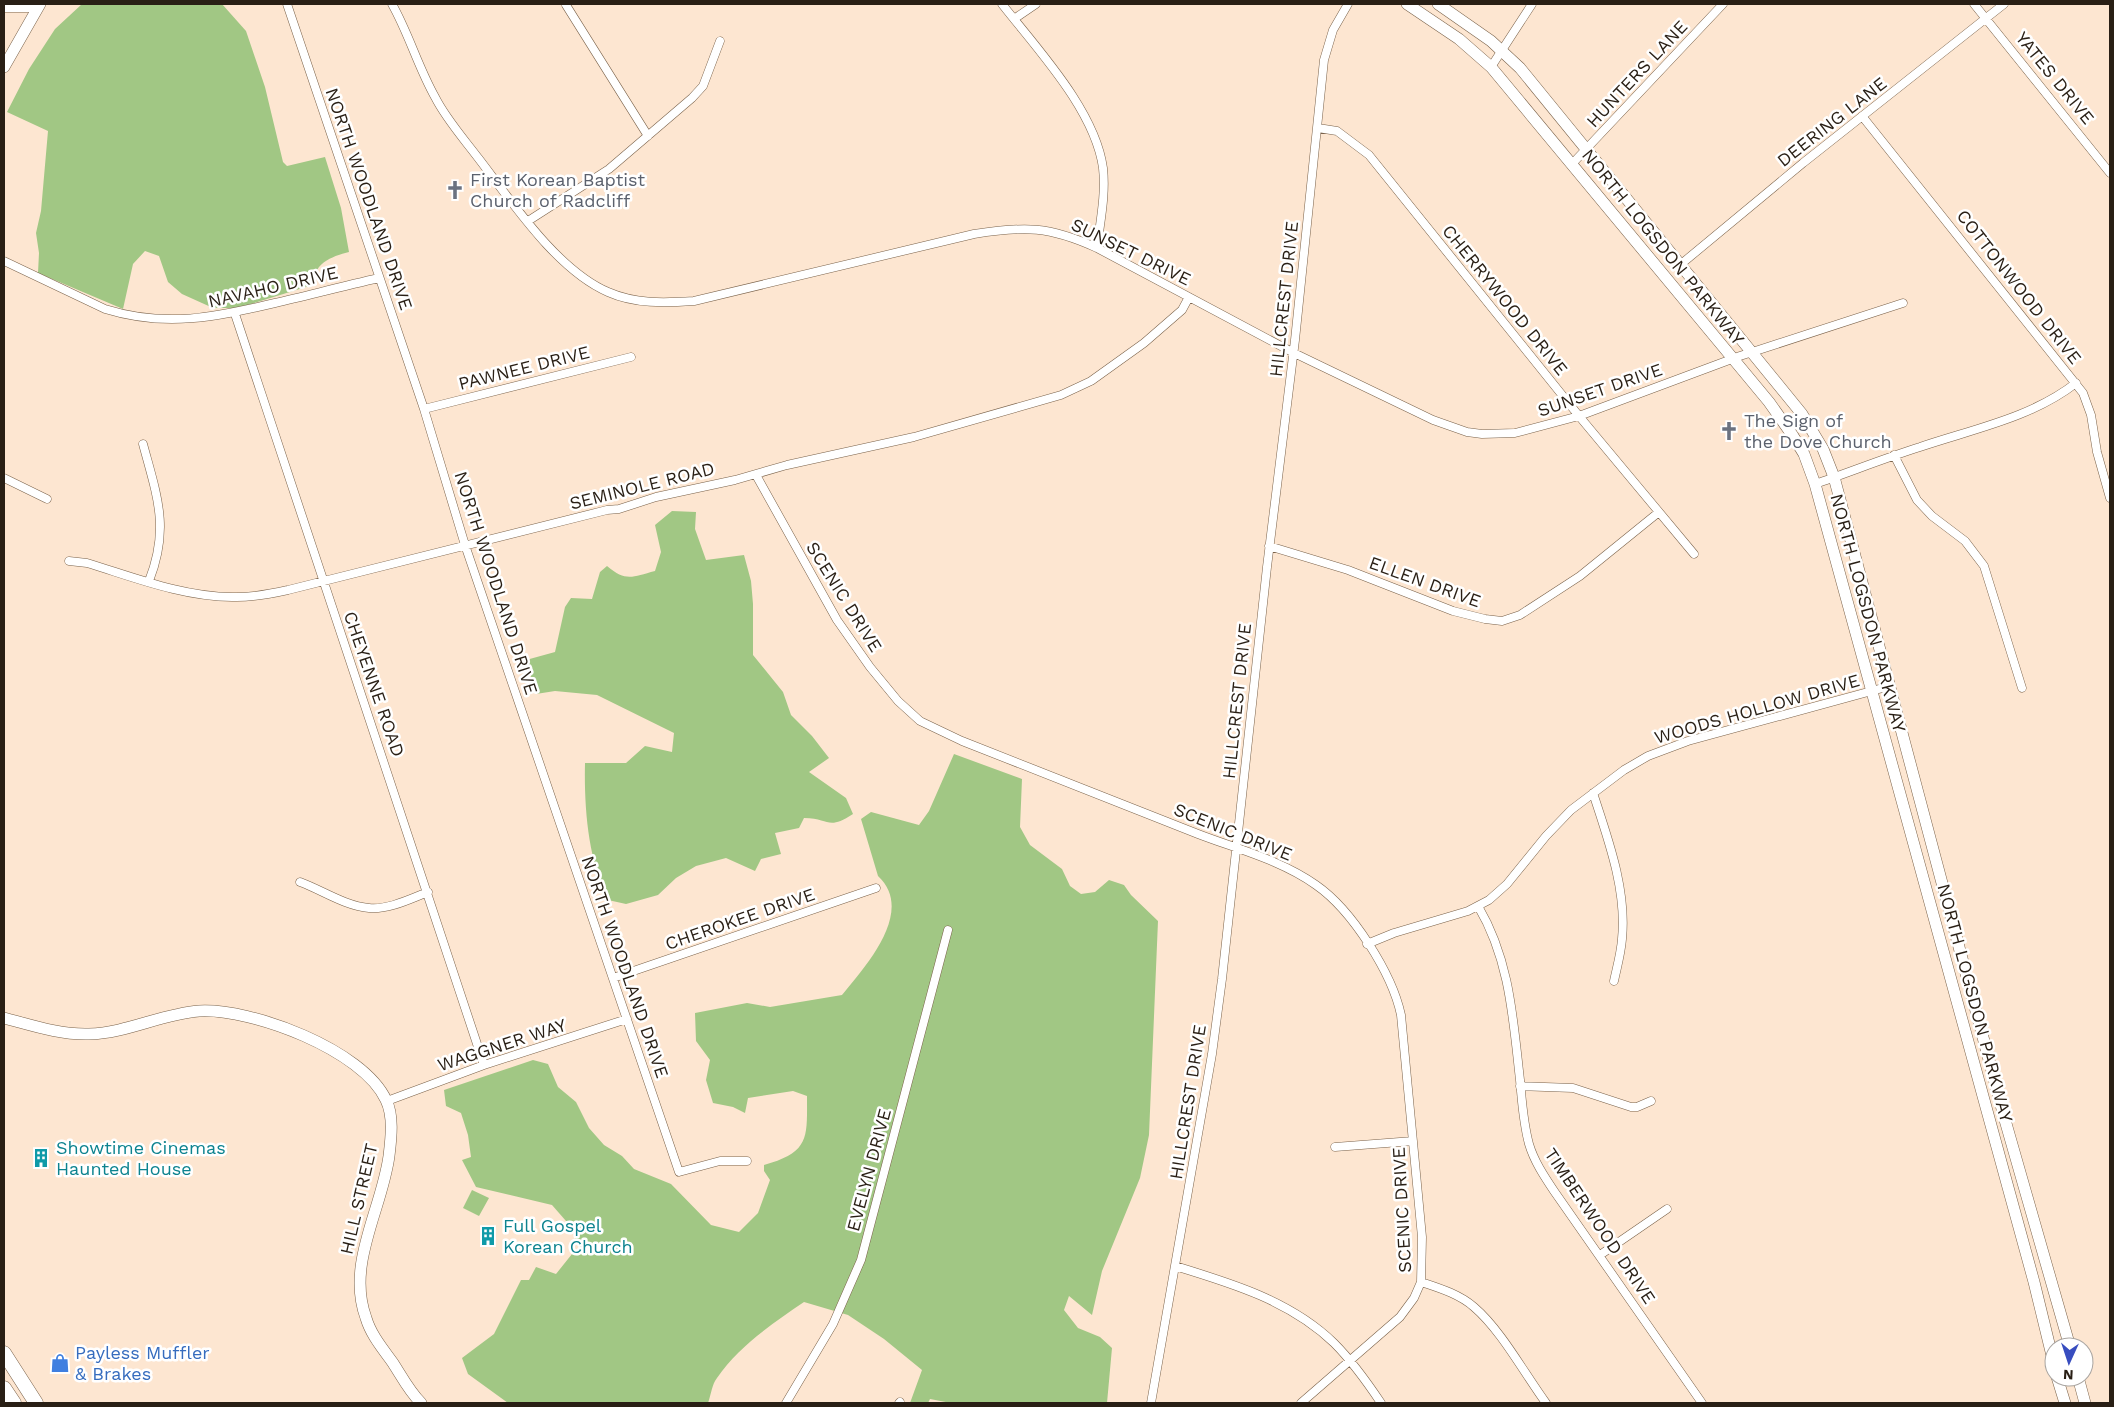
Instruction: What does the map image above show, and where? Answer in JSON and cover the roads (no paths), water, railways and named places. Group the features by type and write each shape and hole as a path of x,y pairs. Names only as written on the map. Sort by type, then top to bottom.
{"highway":[{"path":"4,1353 36,1403"},
{"path":"4,1388 14,1403"}],"main road":[{"name":"NORTH LOGSDON PARKWAY","path":"1407,4 1459,40 1491,67 1769,402 1804,454 1815,484 2047,1337"},
{"name":"NORTH LOGSDON PARKWAY","path":"1438,4 1475,28 1520,68 1802,414 1813,431 1834,478 1966,966 2005,1120 2029,1198 2067,1337"},
{"path":"4,67 39,6"},
{"path":"4,1018 53,1030 87,1034 119,1030 181,1014 214,1010 231,1012 268,1022 338,1053 368,1076 387,1101"},
{"name":"HILL STREET","path":"387,1101 391,1142 388,1167 361,1266 362,1302 366,1318 382,1350 420,1403"},
{"path":"2010,1201 2029,1198"},
{"path":"2060,1387 2065,1403"},
{"path":"2081,1387 2085,1403"}],"street":[{"name":"NORTH WOODLAND DRIVE","path":"287,4 424,409 465,545 680,1172 720,1161 747,1161"},
{"name":"SUNSET DRIVE","path":"392,4 436,100 528,221 557,254 580,276 615,294 650,302 694,301 964,236 1008,229 1030,228 1055,231 1097,248 1294,353 1433,420 1467,432 1515,433 1579,416 1751,352 1903,303"},
{"path":"1002,4 1055,69 1088,125 1097,145 1103,165 1104,185 1097,248"},
{"path":"1014,19 1036,4"},
{"name":"HILLCREST DRIVE","path":"1151,1403 1212,1054 1269,546 1294,353 1324,60 1333,30 1348,4"},
{"path":"1491,67 1532,4"},
{"name":"HUNTERS LANE","path":"1572,164 1723,4"},
{"name":"YATES DRIVE","path":"1974,4 2110,173"},
{"name":"DEERING LANE","path":"1680,265 1862,116 2004,4"},
{"path":"566,5 648,136"},
{"path":"4,8 39,6"},
{"path":"528,221 609,169 698,92 710,72 720,41"},
{"name":"COTTONWOOD DRIVE","path":"1862,116 2076,383 2088,404 2107,473 2110,498"},
{"name":"CHERRYWOOD DRIVE","path":"1318,128 1337,131 1369,155 1579,416 1694,554"},
{"name":"NAVAHO DRIVE","path":"4,262 119,313 189,320 235,314 379,278"},
{"name":"SEMINOLE ROAD","path":"68,561 87,563 196,594 231,598 277,592 756,475 787,465 914,437 1046,400 1077,388 1099,376 1144,344 1182,310 1189,297"},
{"name":"CHEYENNE ROAD","path":"235,314 484,1065"},
{"name":"PAWNEE DRIVE","path":"424,409 632,358"},
{"path":"1815,484 1894,455 2034,409 2076,383"},
{"path":"143,444 159,505 161,524 160,541 149,582"},
{"path":"1894,455 1917,500 1932,516 1965,541 1984,566 2022,688"},
{"name":"SCENIC DRIVE","path":"756,475 837,620 870,667 898,701 920,721 962,741 1236,847 1294,872 1315,884 1334,900 1367,944 1387,975 1398,1001 1423,1250 1421,1282 1408,1308 1351,1362 1301,1403"},
{"path":"4,478 47,498"},
{"name":"ELLEN DRIVE","path":"1269,546 1348,570 1453,611 1485,620 1502,621 1520,615 1580,576 1660,512"},
{"name":"WOODS HOLLOW DRIVE","path":"1367,944 1478,906 1507,884 1562,818 1624,770 1661,750 1890,686"},
{"path":"1593,793 1618,878 1621,901 1622,942 1614,981"},
{"path":"300,882 350,903 369,908 389,906 428,892"},
{"name":"CHEROKEE DRIVE","path":"613,978 876,888"},
{"name":"TIMBERWOOD DRIVE","path":"1478,906 1493,936 1506,974 1525,1130 1536,1161 1554,1191 1702,1403"},
{"name":"EVELYN DRIVE","path":"786,1403 833,1324 861,1260 948,930"},
{"path":"1948,971 1966,966"},
{"name":"WAGGNER WAY","path":"387,1101 484,1065 627,1019"},
{"path":"1520,1086 1573,1088 1631,1107 1638,1107 1651,1101"},
{"path":"1335,1147 1413,1141"},
{"path":"1600,1255 1666,1209"},
{"path":"1175,1266 1260,1296 1298,1315 1324,1333 1351,1362 1381,1403"},
{"path":"1421,1282 1455,1295 1474,1307 1498,1336 1546,1403"}],"place":[{"name":"First Korean Baptist Church of Radcliff","path":"455,190"},
{"name":"The Sign of the Dove Church","path":"1729,431"},
{"name":"Showtime Cinemas Haunted House","path":"41,1158"},
{"name":"Full Gospel Korean Church","path":"488,1236"},
{"name":"Payless Muffler & Brakes","path":"60,1363"}]}
